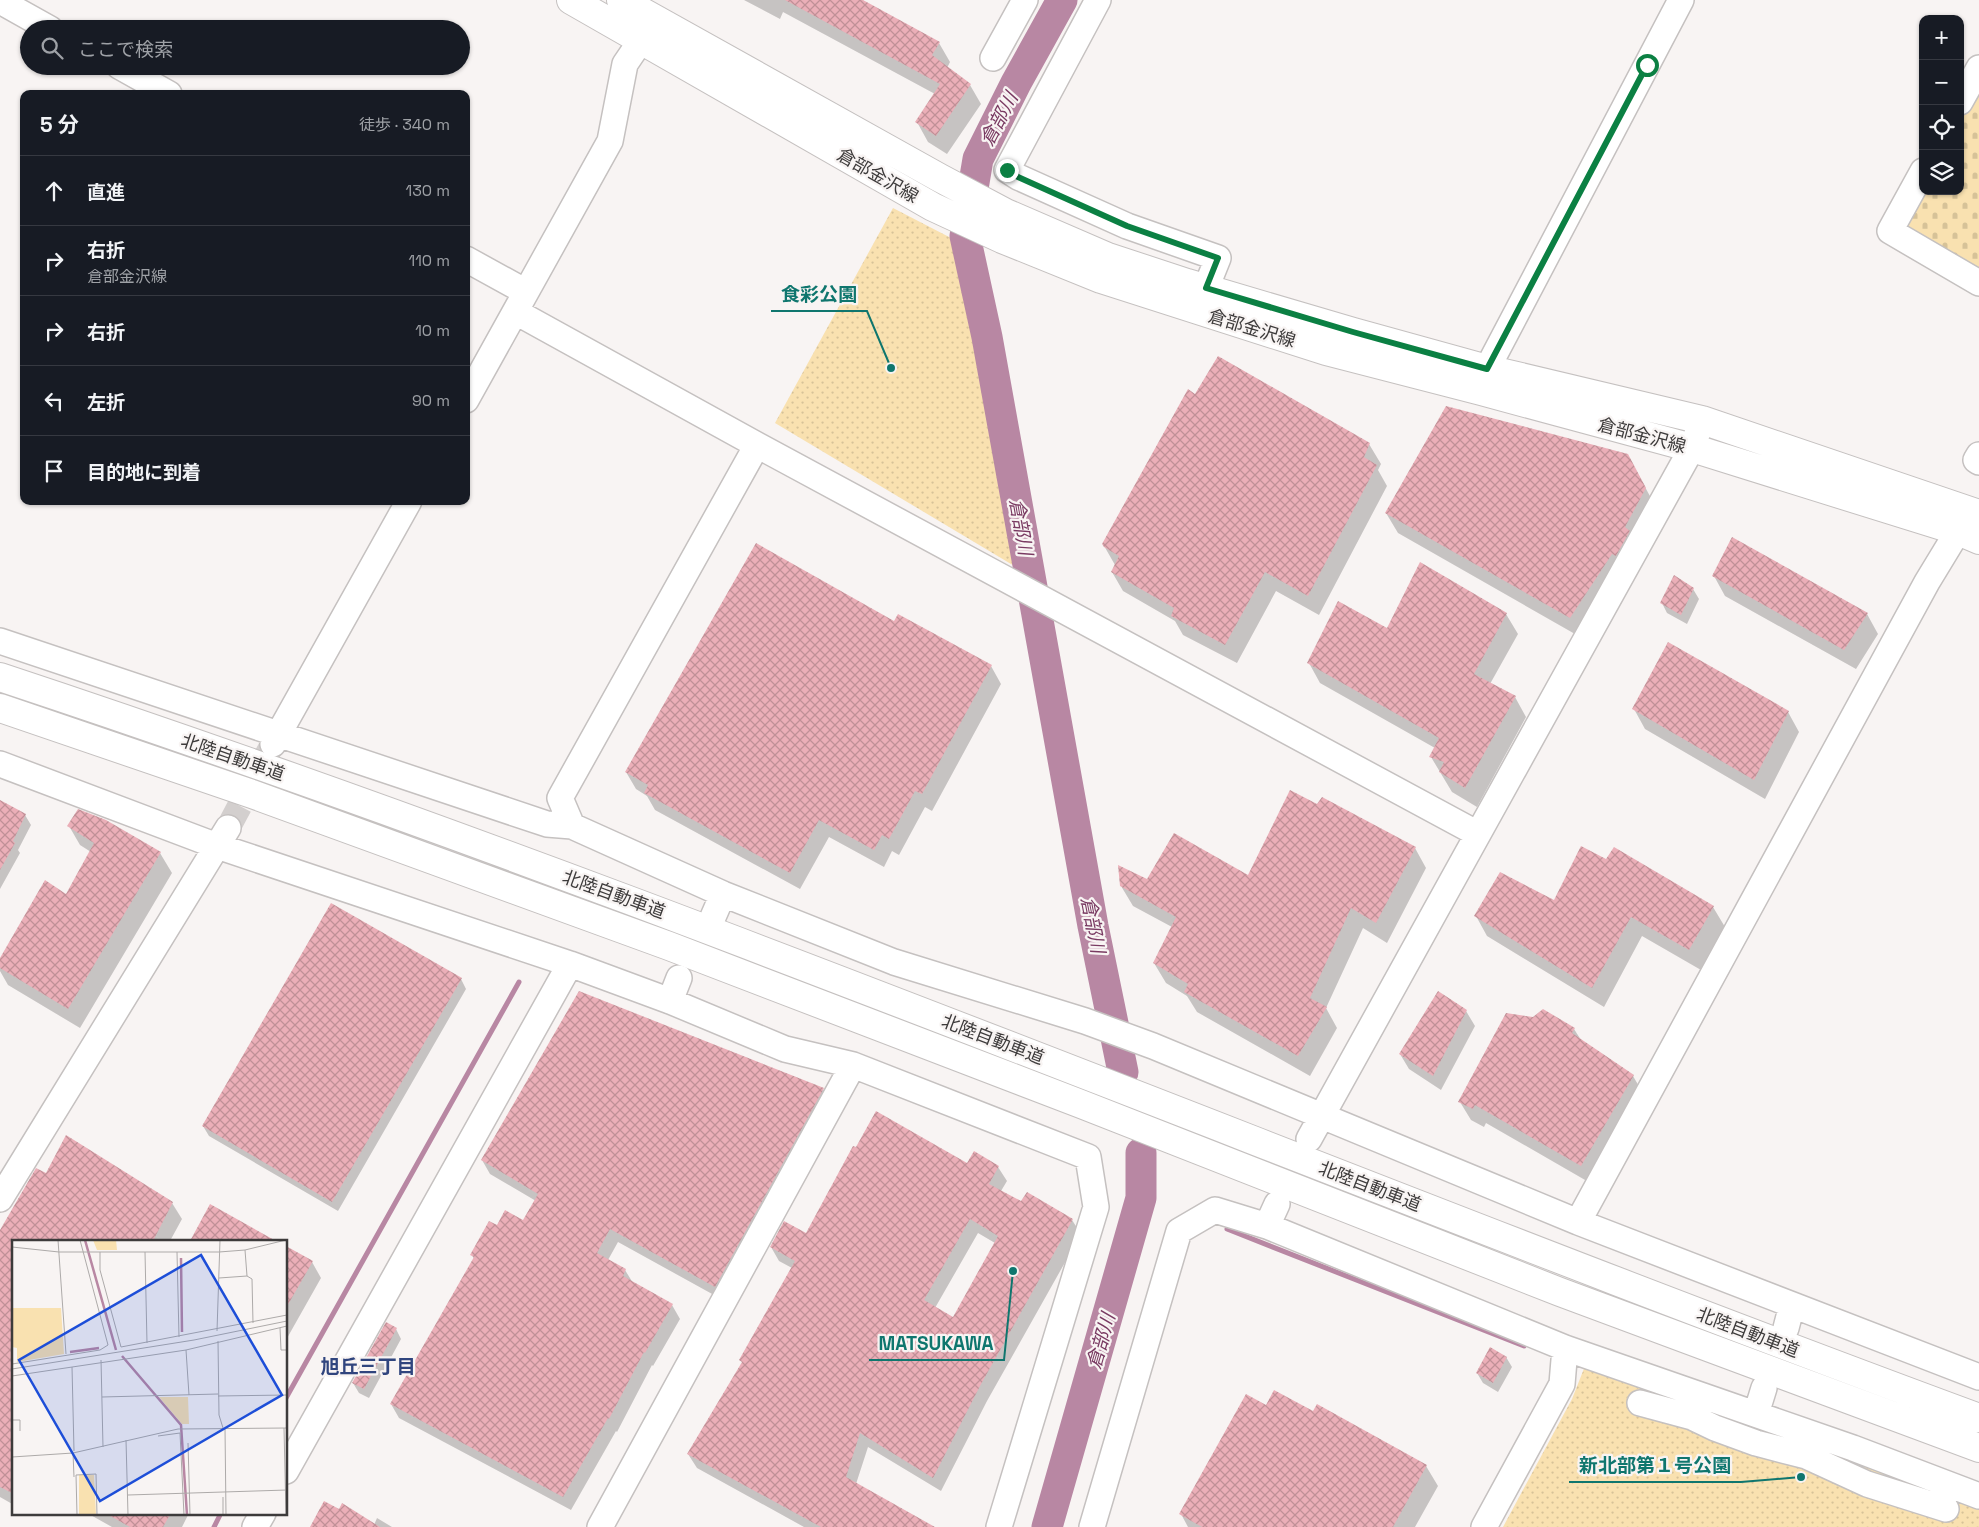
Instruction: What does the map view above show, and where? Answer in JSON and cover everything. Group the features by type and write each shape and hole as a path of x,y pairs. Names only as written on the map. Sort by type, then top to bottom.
{"main road":[{"name":"倉部金沢線","path":"572,0 637,9 839,124 940,178 1004,226 1101,279 1326,351 1692,448 1974,519"},
{"name":"倉部金沢線","path":"637,9 933,207 1004,226 1353,332 1487,369 1702,420 1974,519"},
{"name":"北陸自動車道","path":"0,677 282,773 470,840 672,916 1569,1264 1979,1418"},
{"name":"北陸自動車道","path":"0,708 252,794 660,942 1560,1292 1979,1448"}],"street":[{"path":"993,58 1025,0"},
{"path":"1098,0 1007,170 1018,177 1127,226 1218,258 1206,288"},
{"path":"1487,369 1680,0"},
{"path":"0,1 34,20"},
{"path":"470,393 610,141 637,9"},
{"path":"1964,95 1979,68"},
{"path":"135,75 162,90"},
{"path":"1919,178 1890,231 1979,282"},
{"path":"470,262 521,302 756,445 997,573 1478,834"},
{"path":"1309,1138 1692,448 1702,420"},
{"path":"572,826 560,798 756,445"},
{"path":"1979,455 1976,460 1979,462"},
{"path":"276,738 407,505"},
{"path":"1578,1222 1927,582 1974,519"},
{"path":"0,641 276,738 547,824 572,826 723,894 894,962 1086,1021 1153,1046 1578,1222 1789,1316 1979,1377"},
{"path":"0,764 222,837 670,1001 785,1049 854,1065 1088,1156 1096,1207 999,1527"},
{"path":"0,1199 222,837"},
{"path":"713,917 723,894"},
{"path":"288,1467 570,964"},
{"path":"670,1001 679,978"},
{"path":"600,1527 854,1065"},
{"path":"1267,1226 1277,1204"},
{"path":"1092,1527 1180,1231 1215,1210 1267,1226 1566,1348 1853,1448 1979,1496"},
{"path":"1484,1527 1562,1384 1566,1348"},
{"path":"1756,1414 1764,1388"},
{"path":"1640,1403 1692,1417 1715,1428 1756,1443 1806,1456 1946,1518 1956,1487"},
{"path":"255,1527 262,1514"}],"green space":[{"path":"1979,79 1979,279 1899,226 1920,195 1964,195 1964,107"},
{"path":"893,208 953,239 1016,567 775,423"},
{"path":"1587,1361 1979,1506 1979,1527 1503,1527 1572,1399"}],"building":[{"path":"785,0 863,0 940,42 932,55 971,84 936,136 915,122 940,84"},
{"path":"1218,356 1370,443 1364,457 1377,465 1308,596 1265,572 1225,645 1171,616 1174,608 1111,572 1119,556 1102,544 1188,389 1195,394"},
{"path":"1446,406 1628,454 1646,488 1625,527 1630,531 1616,556 1612,554 1570,618 1385,513"},
{"path":"1732,537 1868,613 1844,650 1712,576"},
{"path":"756,543 894,621 898,614 992,665 922,794 915,791 889,839 882,835 874,850 819,820 790,873 644,793 648,785 625,772"},
{"path":"1420,562 1507,613 1474,674 1516,696 1465,788 1439,772 1444,762 1429,757 1439,738 1307,663 1338,601 1387,628"},
{"path":"1674,575 1694,588 1681,615 1660,603"},
{"path":"1668,642 1789,711 1754,780 1632,709"},
{"path":"1290,790 1317,804 1322,797 1416,847 1376,923 1351,908 1310,998 1327,1007 1298,1056 1184,992 1188,984 1153,963 1176,917 1120,886 1118,865 1147,879 1174,833 1248,875"},
{"path":"0,800 26,814 13,841 15,843 0,870"},
{"path":"78,809 106,820 161,852 68,1009 0,968 0,958 45,880 66,894 94,843 67,826"},
{"path":"1581,846 1606,859 1614,847 1714,906 1689,950 1631,917 1592,988 1474,916 1500,872 1554,900"},
{"path":"331,903 462,978 332,1202 202,1126"},
{"path":"579,991 824,1088 715,1287 610,1229 597,1253 626,1269 623,1276 673,1304 563,1497 390,1404 474,1257 470,1255 489,1221 497,1225 505,1210 523,1220 538,1194 481,1160"},
{"path":"1438,991 1467,1010 1433,1076 1399,1054"},
{"path":"1543,1009 1575,1028 1572,1033 1634,1075 1581,1166 1475,1105 1473,1109 1458,1102 1506,1013 1533,1017"},
{"path":"876,1111 967,1163 974,1151 999,1166 989,1184 1021,1201 1027,1192 1073,1219 980,1386 933,1478 860,1433 846,1477 935,1527 821,1527 687,1454 742,1362 739,1360 795,1261 770,1247 784,1221 806,1233 853,1146 856,1147","holes":["970,1219 998,1236 953,1317 924,1300"]},
{"path":"66,1135 173,1202 154,1240 12,1240 12,1493 0,1487 0,1230 36,1168 46,1173"},
{"path":"210,1204 274,1240 191,1240"},
{"path":"288,1247 313,1261 288,1305"},
{"path":"386,1322 397,1328 364,1389 352,1383"},
{"path":"1490,1347 1507,1357 1493,1383 1476,1373"},
{"path":"1274,1390 1313,1411 1317,1404 1427,1465 1393,1527 1202,1527 1179,1514 1246,1394 1266,1405"},
{"path":"324,1501 339,1509 342,1503 380,1527 310,1527"},
{"path":"107,1514 170,1514 163,1527 130,1527"}],"waterway":[{"name":"倉部川","path":"1062,0 1016,83 978,159 965,236 987,337 1093,926 1123,1072"},
{"path":"288,1394 519,982"},
{"name":"倉部川","path":"1047,1527 1141,1198 1141,1153"},
{"path":"1227,1229 1524,1346"},
{"path":"214,1527 220,1514"}],"tunnel":[{"path":"228,828 270,749"}],"place":[{"name":"食彩公園","path":"891,368"},
{"name":"MATSUKAWA","path":"1013,1271"},
{"name":"新北部第１号公園","path":"1801,1477"}],"district":[{"name":"旭丘三丁目","path":"368,1366"}],"route":[{"path":"1007,170 1018,177 1127,226 1218,258 1206,288 1353,332 1487,369 1647,65"}]}
